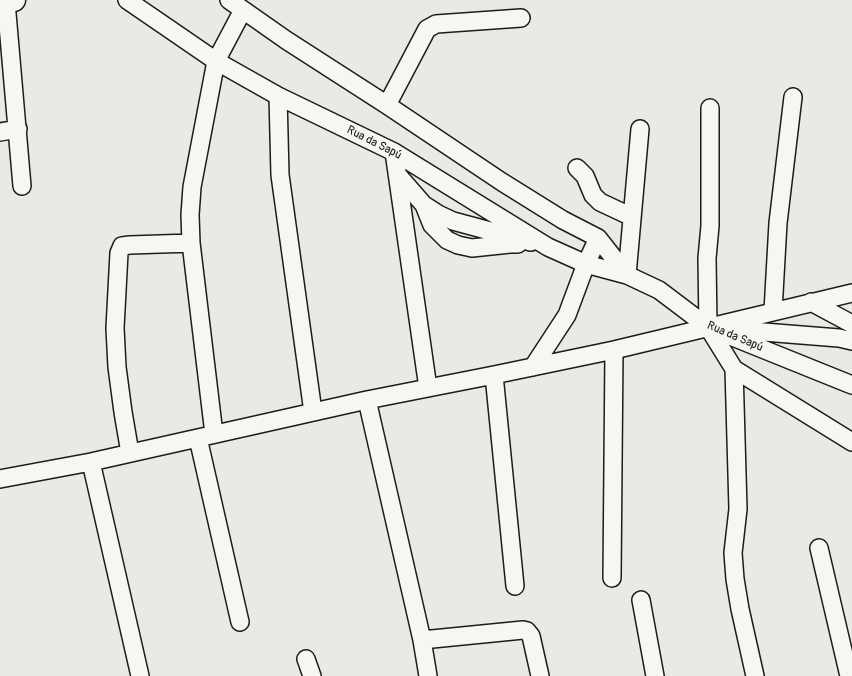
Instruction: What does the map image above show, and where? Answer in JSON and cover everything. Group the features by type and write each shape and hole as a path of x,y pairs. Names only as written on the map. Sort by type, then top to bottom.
{"street":[{"name":"Rua da Sapú","path":"127,0 216,60 278,96 394,152 548,247 586,264 626,275 659,290 708,327 852,385"},
{"name":"Rua da Sapú","path":"229,0 286,40 387,104 502,182 563,220 598,238 626,275"},
{"path":"6,1 22,186"},
{"path":"240,622 206,436 190,215 192,187 216,60 243,10"},
{"path":"387,104 427,29 436,24 521,18"},
{"path":"278,96 280,175 314,412"},
{"path":"773,311 778,223 793,97"},
{"path":"710,108 710,226 707,258 708,327 734,369 852,442"},
{"path":"0,132 18,129"},
{"path":"626,275 640,129"},
{"path":"394,152 428,388"},
{"path":"577,168 585,176 593,195 600,202 632,217"},
{"path":"397,174 424,205 438,214 453,221 548,247"},
{"path":"533,367 567,314 586,264 598,238"},
{"path":"130,453 123,412 115,328 119,253 122,246 191,243"},
{"path":"0,480 91,462 367,400 614,350 852,293"},
{"path":"811,302 852,324"},
{"path":"708,327 839,338 852,341"},
{"path":"612,578 614,350"},
{"path":"734,369 738,510 733,553 735,579 740,609 755,676"},
{"path":"494,375 515,586"},
{"path":"367,400 422,640 428,676"},
{"path":"91,462 140,676"},
{"path":"819,548 849,676"},
{"path":"641,600 655,676"},
{"path":"422,640 523,630 527,631 531,636 540,676"},
{"path":"306,659 312,676"}]}
